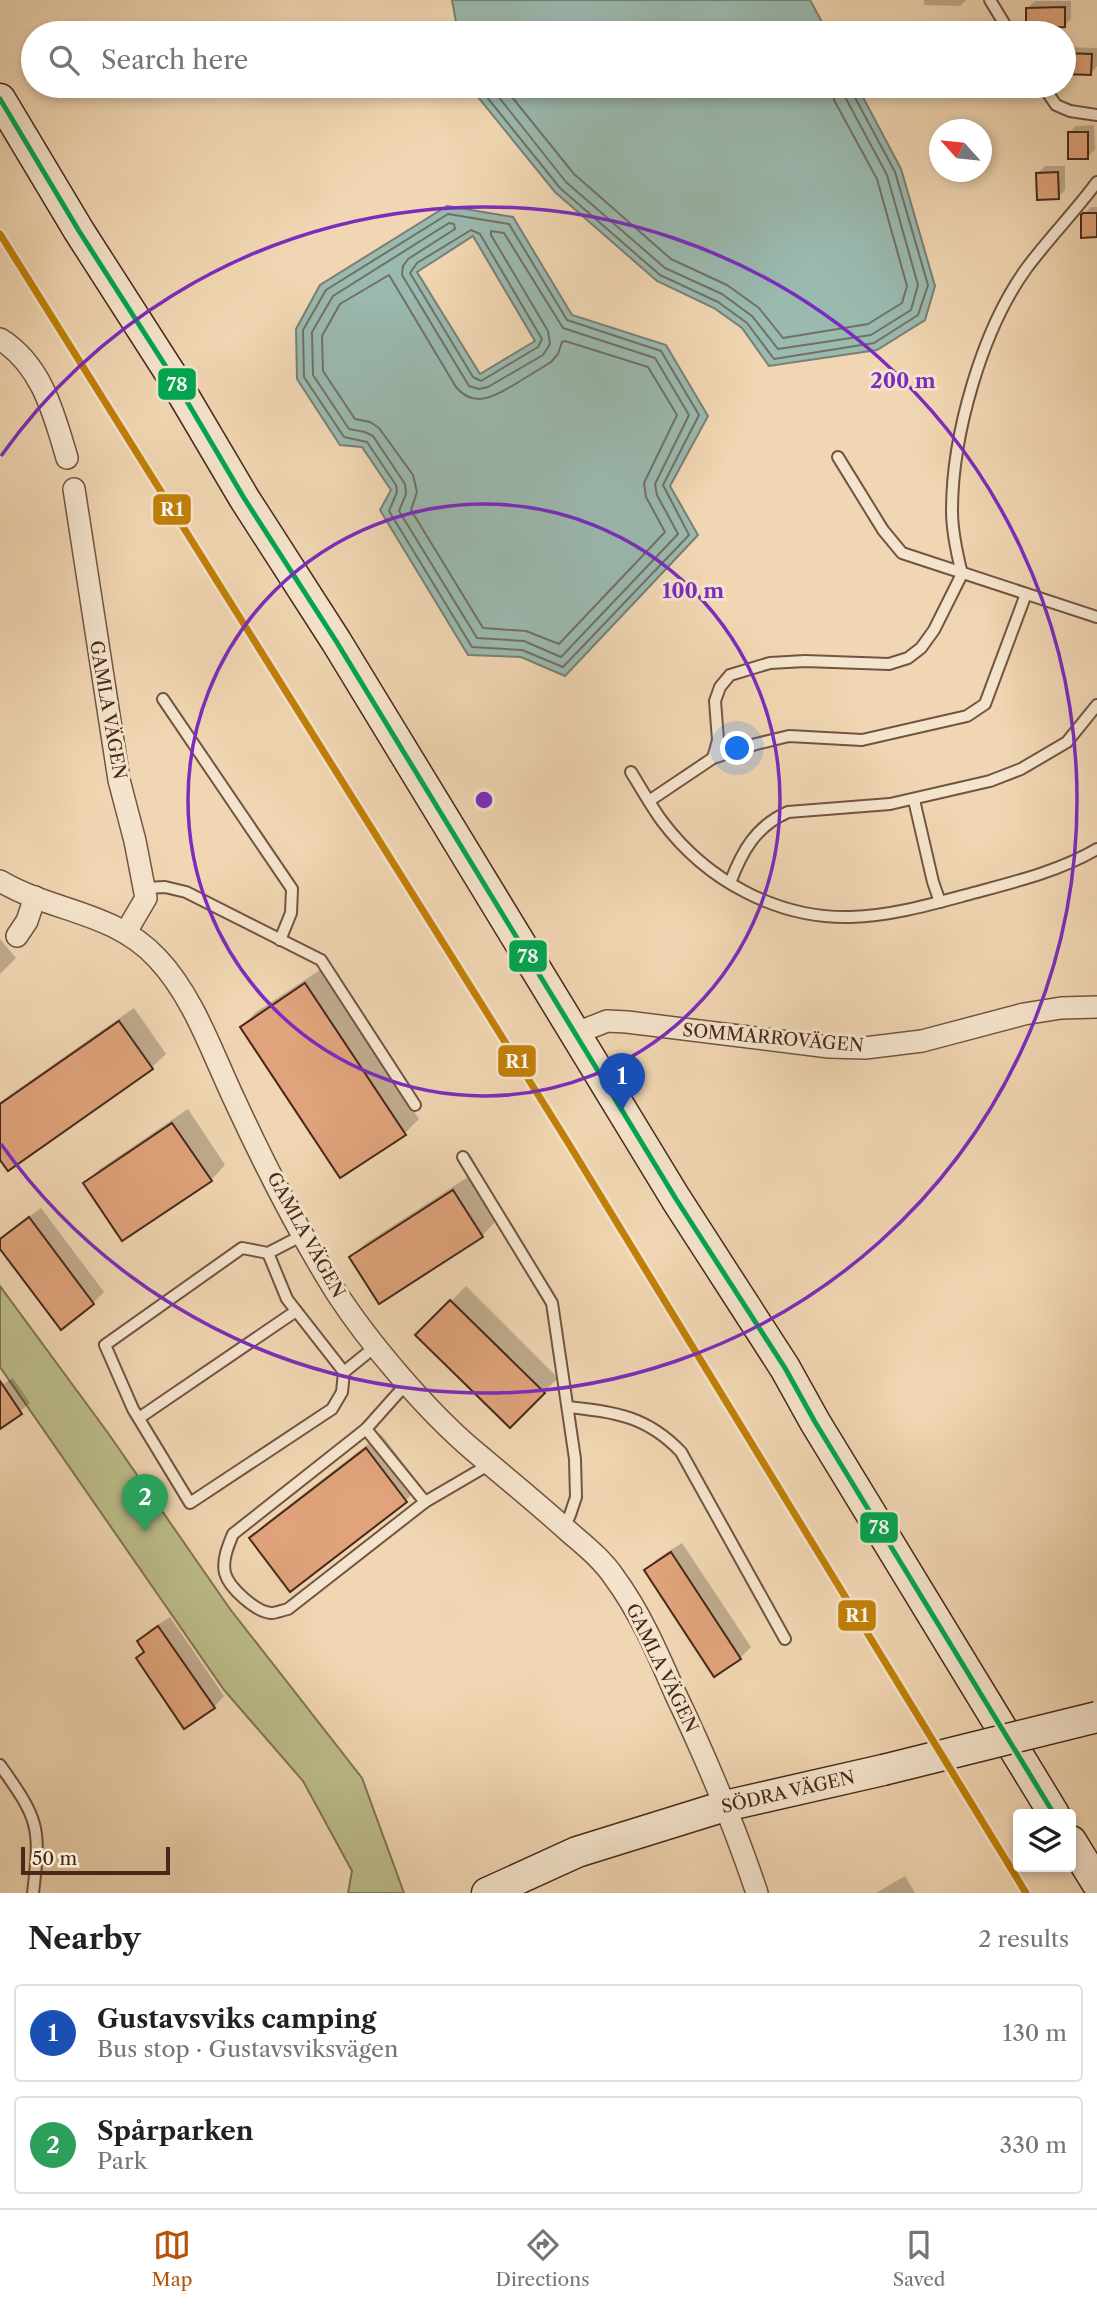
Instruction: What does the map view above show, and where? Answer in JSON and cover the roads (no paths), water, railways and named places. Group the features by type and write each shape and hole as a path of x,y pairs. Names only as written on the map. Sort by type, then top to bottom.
{"street":[{"path":"0,99 79,231 172,376 244,498 336,641 676,1199 785,1368 815,1422 1051,1809"},
{"path":"0,339 28,364 46,392 67,458"},
{"name":"GAMLA VÄGEN","path":"74,489 119,780 145,888"},
{"name":"GAMLA VÄGEN","path":"0,881 35,897 90,915 126,932 154,955 180,986 240,1114 303,1235 337,1293 376,1346 444,1422 595,1555 614,1577 663,1665 725,1806 757,1893"},
{"path":"126,932 146,898 145,888"},
{"path":"17,936 27,921 35,897"},
{"name":"SOMMARROVÄGEN","path":"574,1034 607,1021 830,1047 865,1048 922,1041 1024,1014 1061,1008 1097,1007"},
{"name":"SÖDRA VÄGEN","path":"487,1893 576,1852 725,1806 1097,1717"},
{"path":"1076,1848 1097,1883"}],"lane":[{"path":"990,0 1003,21"},
{"path":"1051,98 1056,105 1070,111 1097,115"},
{"path":"713,758 718,740 715,701 720,687 730,675 770,663 804,661 888,664 908,658 921,648 934,630 962,574 953,524 953,488 960,440 980,360 995,320 1026,269 1077,210 1097,182"},
{"path":"838,457 894,545 902,553 1097,617"},
{"path":"649,801 713,758 789,736 862,740 967,716 978,711 985,704 995,683 1026,594"},
{"path":"163,699 292,889 291,913 281,940"},
{"path":"730,883 747,845 761,828 774,818 788,812 853,808 914,800 990,781 1049,755 1067,742 1097,705"},
{"path":"631,772 662,821 706,867 754,897 784,908 849,917 880,915 940,902 1049,870 1097,849"},
{"path":"914,800 940,902"},
{"path":"145,888 165,887 186,892 321,960 415,1105"},
{"path":"463,1157 552,1303 575,1459 576,1497 564,1527"},
{"path":"268,1253 287,1299 344,1372 342,1392 332,1409 190,1503 139,1418 105,1345 242,1248 268,1253 303,1235"},
{"path":"139,1418 296,1311"},
{"path":"344,1372 376,1346"},
{"path":"407,1383 366,1429 233,1534 225,1553 225,1574 251,1605 271,1613 288,1609 425,1502 489,1464"},
{"path":"568,1407 612,1412 644,1422 666,1435 681,1452 785,1639"},
{"path":"366,1429 425,1502"},
{"path":"0,1765 35,1820 38,1836 33,1893"}],"water":[{"path":"452,0 810,0 821,21 456,21"},
{"path":"479,98 863,98 901,169 935,286 925,320 877,350 769,366 742,328 714,308 657,281 555,192"},
{"path":"447,206 513,217 572,315 666,345 708,416 670,486 698,535 565,676 521,657 468,655 380,510 391,490 362,447 340,445 297,379 296,329 320,285","holes":["473,236 535,341 480,374 417,272"]}],"place":[{"name":"Gustavsviks camping","path":"622,1111"},
{"name":"Spårparken","path":"145,1532"}]}
